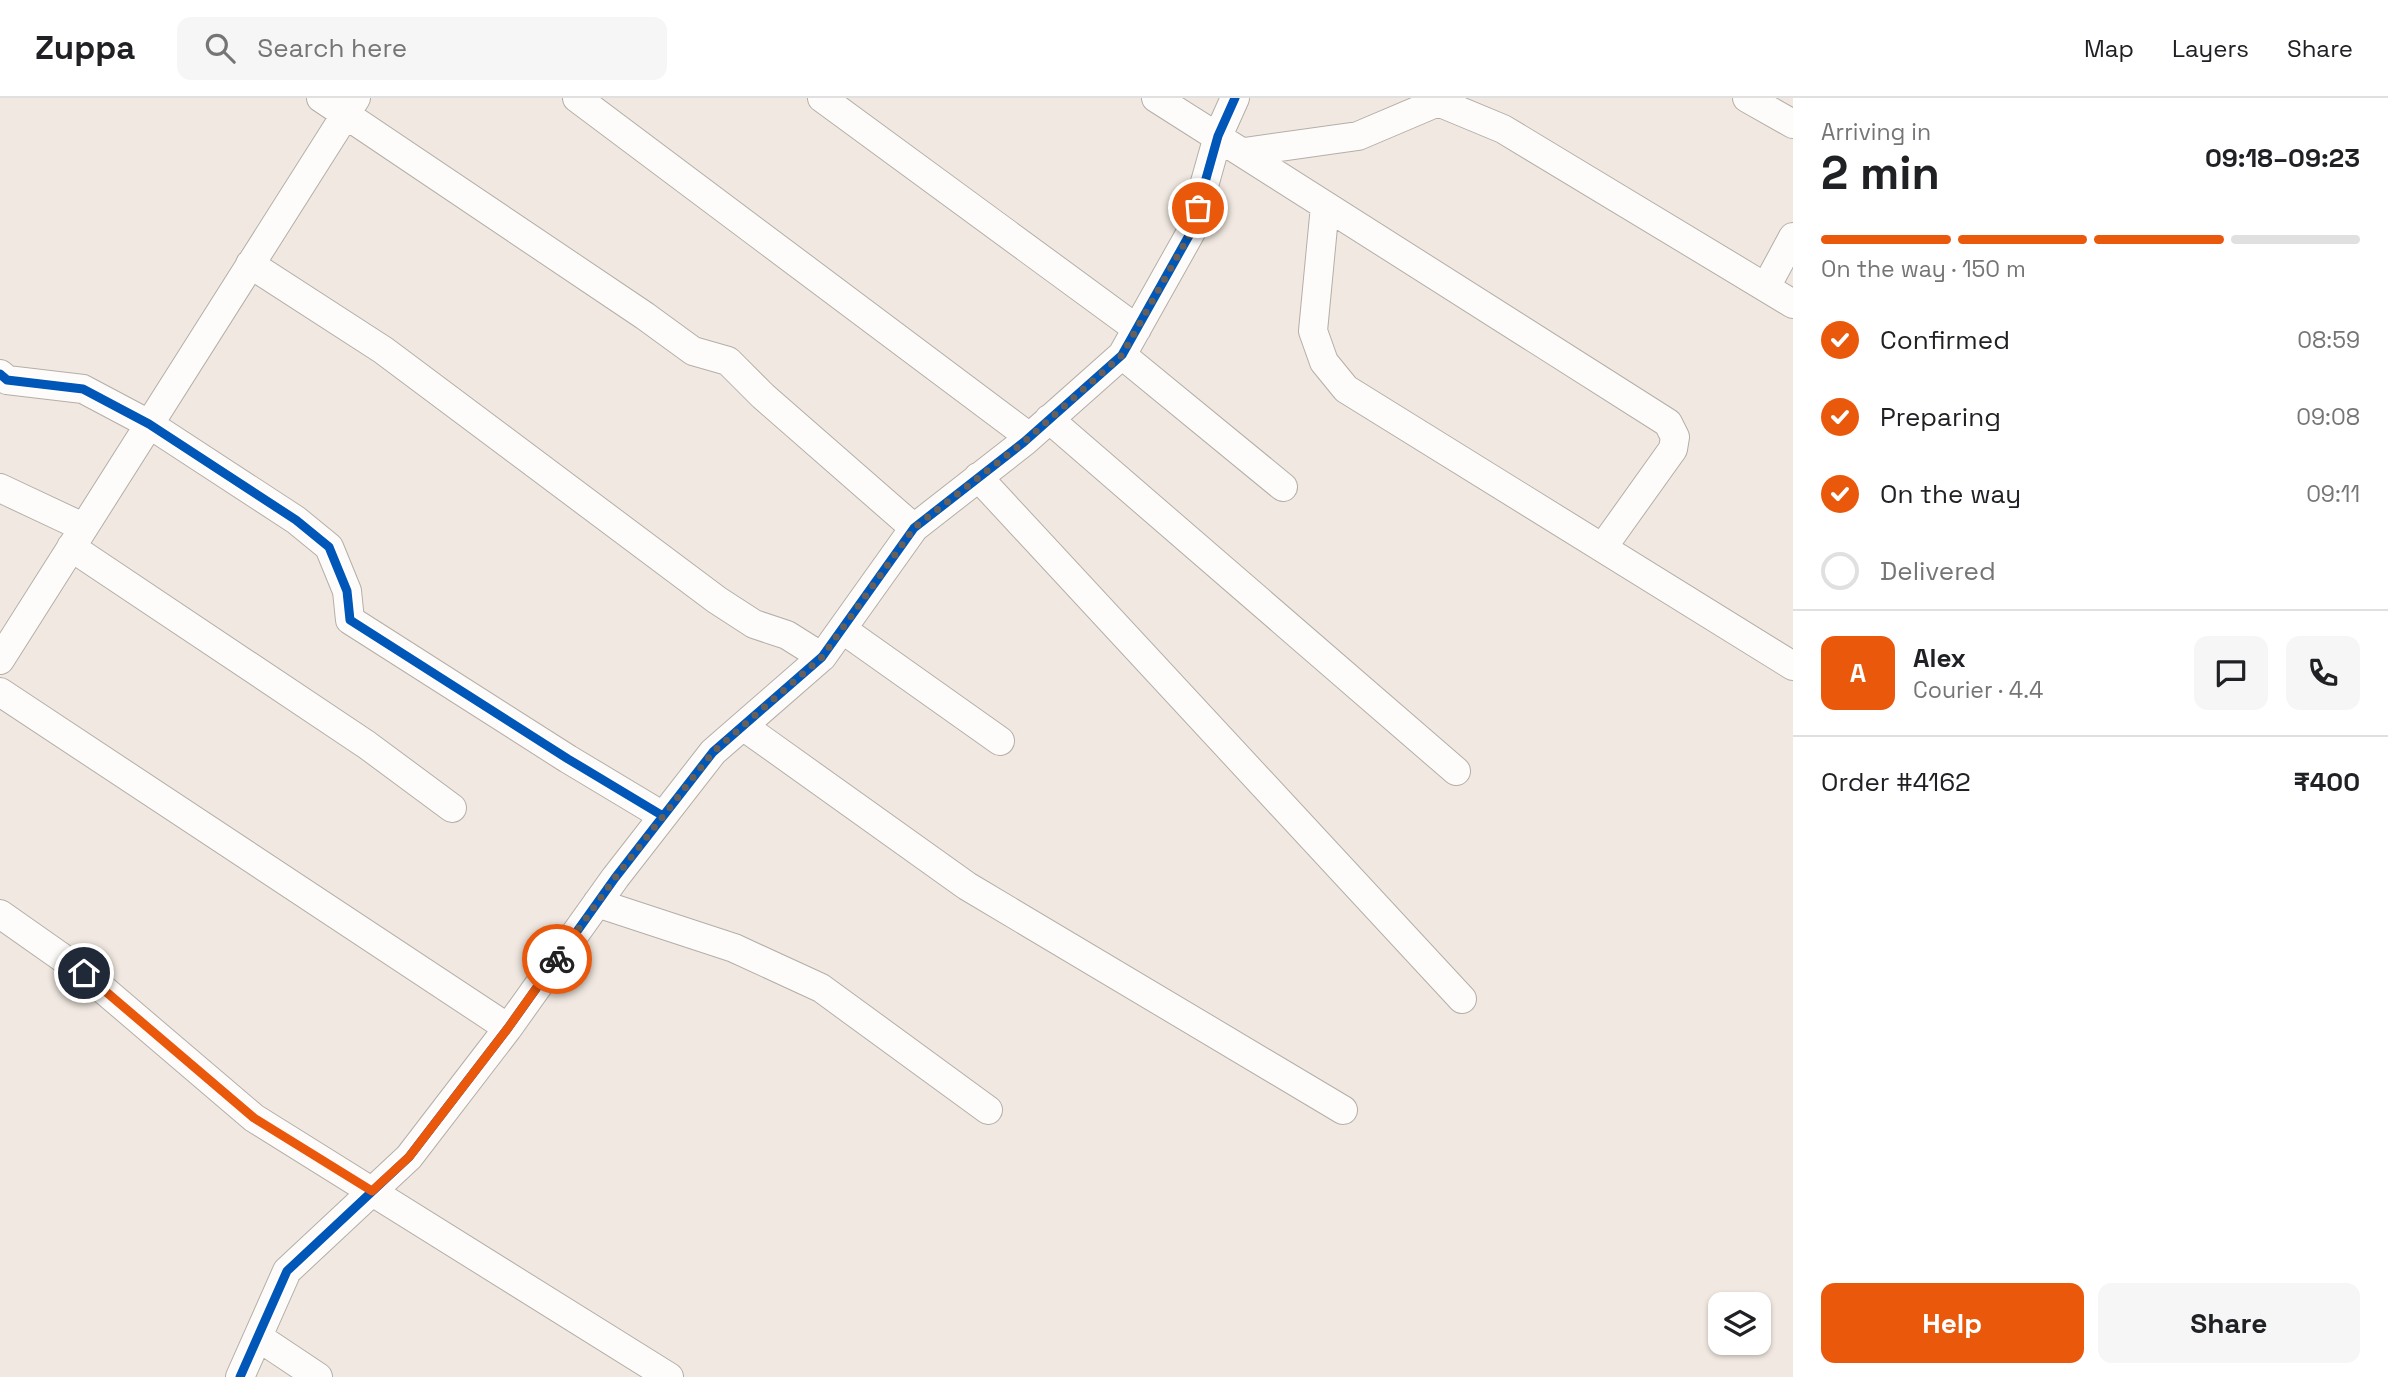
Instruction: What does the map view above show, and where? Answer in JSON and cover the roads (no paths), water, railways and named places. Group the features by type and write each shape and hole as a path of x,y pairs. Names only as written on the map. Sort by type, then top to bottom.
{"street":[{"path":"321,98 351,106 693,351 728,361 763,396 914,528"},
{"path":"577,98 1020,430 1024,442"},
{"path":"822,98 1137,329"},
{"path":"1156,98 1668,424 1675,437 1673,449 1604,547"},
{"path":"240,1377 286,1271 409,1157 508,1028 597,903 713,752 822,657 914,528 1024,442 1122,355 1191,232 1218,136 1235,98"},
{"path":"1747,98 1793,124"},
{"path":"1244,152 1358,136 1438,102 1503,129 1793,304"},
{"path":"0,660 351,106"},
{"path":"1325,206 1313,331 1324,362 1346,388 1793,666"},
{"path":"1766,287 1793,237"},
{"path":"250,264 383,350 717,600 754,624 787,635 822,657"},
{"path":"1122,355 1283,487"},
{"path":"0,374 7,380 83,389 149,424 296,520 329,547 347,591 349,620 663,816"},
{"path":"1049,419 1456,771"},
{"path":"978,477 1462,999"},
{"path":"0,488 77,537 452,808"},
{"path":"842,629 1000,741"},
{"path":"0,692 508,1028"},
{"path":"743,726 967,886 1343,1110"},
{"path":"597,903 734,948 821,988 988,1110"},
{"path":"0,915 84,973 254,1118 669,1377"},
{"path":"258,1337 318,1377"}]}
